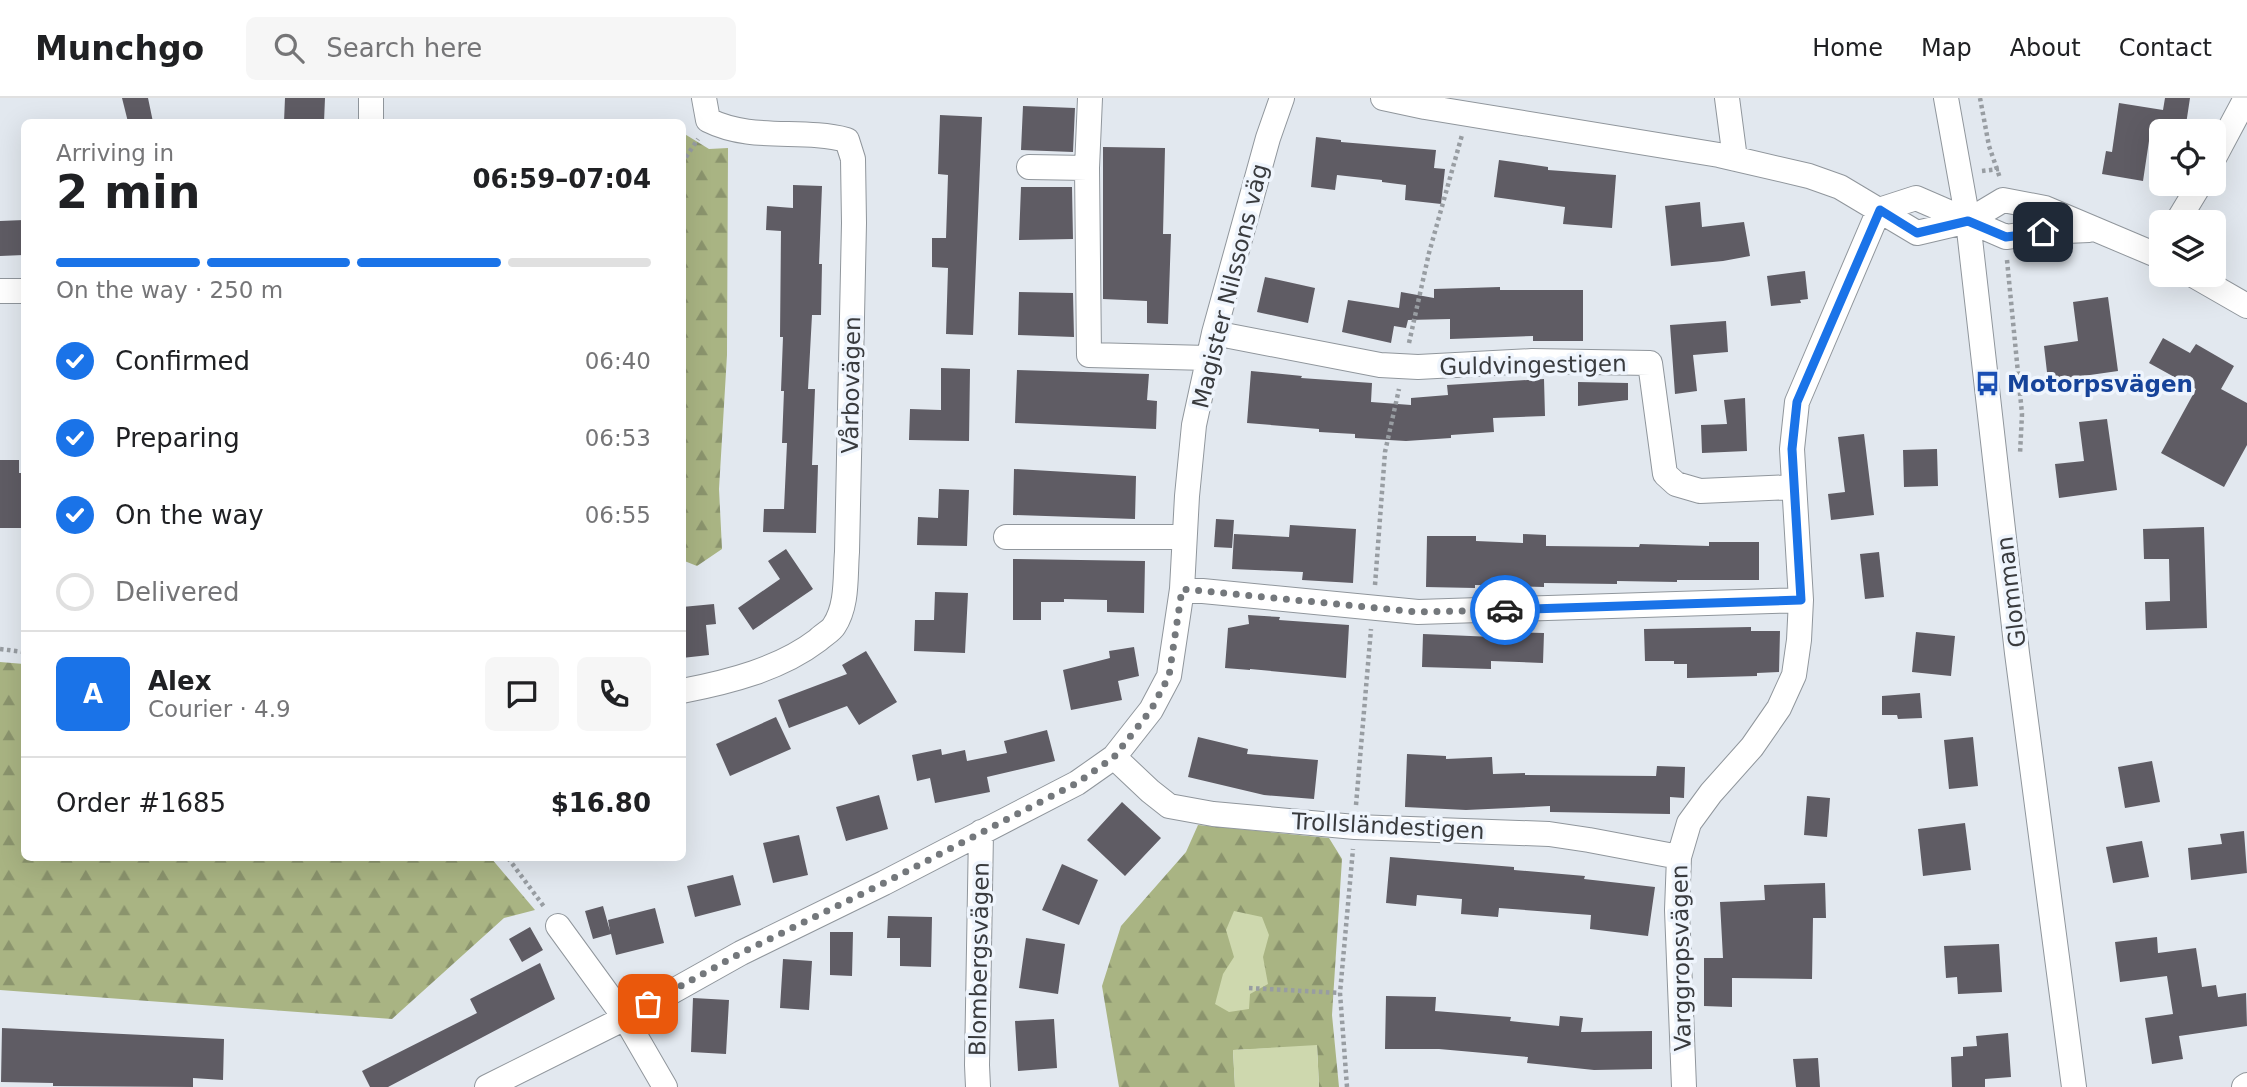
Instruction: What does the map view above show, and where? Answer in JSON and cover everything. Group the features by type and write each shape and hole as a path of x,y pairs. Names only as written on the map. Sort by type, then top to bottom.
{"street":[{"path":"371,98 371,119"},
{"name":"Vårbovägen","path":"686,690 771,667 807,648 834,627 844,603 846,552 855,223 853,159 847,141 827,135 765,134 724,128 708,120 704,98"},
{"path":"1090,98 1087,168 1089,355 1209,358"},
{"name":"Magister Nilssons väg","path":"487,1087 625,1017 741,953 1077,783 1114,757 1151,710 1169,676 1182,589 1186,496 1195,425 1214,333 1268,138 1282,98"},
{"path":"1383,98 1735,159 1809,176 1840,187 1917,233 1968,221 2003,200 2045,208 2095,230 2149,248"},
{"path":"1727,98 1735,159"},
{"name":"Glomman","path":"1946,98 1968,221 2017,653 2074,1087"},
{"path":"2226,136 2246,98"},
{"path":"1029,167 1087,168"},
{"name":"Varggropsvägen","path":"1684,1087 1677,910 1679,857 1689,823 1711,793 1752,747 1779,708 1794,675 1801,600 1792,449 1797,402 1880,210"},
{"path":"1968,221 2006,237 2095,230"},
{"path":"2214,287 2247,306"},
{"path":"0,291 21,291"},
{"name":"Guldvingestigen","path":"1214,333 1380,365 1532,361 1650,363 1665,474 1676,484 1700,491 1794,487"},
{"path":"1006,537 1184,537"},
{"path":"1182,589 1418,612 1801,600"},
{"name":"Trollsländestigen","path":"1114,757 1170,806 1213,814 1355,827 1549,834 1679,857"},
{"name":"Blombergsvägen","path":"978,1087 976,1065 981,832"},
{"path":"558,926 625,1017 665,1087"}],"path":[{"path":"1980,98 1989,146 1999,169"},
{"path":"0,649 21,652"},
{"path":"510,861 558,926"},
{"path":"1249,988 1340,993"}],"green space":[{"path":"686,135 709,149 728,148 727,355 719,489 722,549 697,566 686,562"},
{"path":"0,662 21,664 21,861 494,861 535,910 504,918 392,1019 0,990"},
{"path":"1198,825 1329,838 1342,859 1332,1015 1339,1087 1319,1087 1317,1046 1233,1050 1235,1087 1119,1087 1102,986 1121,926 1186,852"},
{"path":"1234,911 1262,917 1269,935 1263,957 1268,984 1250,994 1249,1009 1229,1012 1215,1004 1223,974 1234,957 1226,930"},
{"path":"1317,1045 1319,1087 1235,1087 1233,1050"}],"building":[{"path":"122,98 148,98 152,119 127,119"},
{"path":"285,98 325,98 324,119 284,119"},
{"path":"2165,98 2190,98 2187,119 2149,119 2149,141 2143,181 2102,174 2106,151 2112,152 2119,103 2163,110"},
{"path":"1023,106 1075,108 1073,152 1021,150"},
{"path":"940,115 982,117 973,335 946,334 948,268 932,267 932,238 946,238 948,175 938,174"},
{"path":"1316,137 1341,142 1436,150 1434,168 1445,169 1441,204 1405,200 1406,185 1382,180 1337,175 1335,190 1311,187"},
{"path":"1103,147 1165,148 1163,234 1171,234 1168,324 1147,323 1147,301 1103,299"},
{"path":"1499,160 1548,167 1548,170 1616,175 1612,228 1563,224 1565,207 1494,197"},
{"path":"793,185 822,186 819,264 822,264 821,315 812,315 808,389 815,389 812,465 818,465 816,533 763,532 764,509 784,509 787,443 782,443 784,391 781,391 781,231 766,230 767,206 793,208"},
{"path":"1021,187 1072,187 1073,239 1019,240"},
{"path":"1700,202 1702,227 1744,222 1750,256 1671,266 1665,206"},
{"path":"21,220 21,255 0,256 0,221"},
{"path":"1805,271 1808,299 1800,300 1801,303 1771,306 1767,276"},
{"path":"1265,277 1315,288 1308,323 1257,312"},
{"path":"1500,287 1500,290 1583,290 1583,341 1533,341 1533,336 1450,339 1450,319 1408,320 1406,328 1394,326 1391,343 1342,332 1348,300 1399,308 1401,292 1434,298 1434,289"},
{"path":"1019,292 1073,293 1074,337 1018,335"},
{"path":"2108,297 2118,371 2048,381 2044,346 2078,341 2073,302"},
{"path":"1726,321 1728,352 1693,355 1697,391 1675,394 1670,325"},
{"path":"2163,338 2190,353 2196,344 2234,366 2221,389 2247,403 2247,445 2224,487 2161,453 2196,389 2149,363"},
{"path":"941,368 970,369 969,441 909,440 910,409 941,410"},
{"path":"1017,370 1149,374 1147,400 1157,401 1156,429 1015,423"},
{"path":"1251,371 1372,383 1371,402 1411,405 1411,398 1448,395 1447,385 1544,379 1545,416 1493,418 1494,432 1406,441 1355,438 1355,434 1319,432 1319,429 1247,423"},
{"path":"1578,382 1628,383 1628,400 1578,406"},
{"path":"1745,398 1747,451 1702,453 1701,425 1727,424 1724,400"},
{"path":"2107,419 2117,490 2059,498 2055,464 2084,461 2079,422"},
{"path":"1864,434 1874,515 1831,520 1828,494 1845,492 1838,437"},
{"path":"1937,449 1938,486 1904,487 1903,450"},
{"path":"0,460 19,460 21,528 0,528"},
{"path":"1014,469 1136,476 1135,519 1013,515"},
{"path":"939,489 969,490 967,546 917,545 918,517 938,518"},
{"path":"1216,519 1234,520 1232,548 1214,547"},
{"path":"1290,525 1356,529 1353,583 1302,580 1303,572 1232,569 1234,534 1289,537"},
{"path":"2204,527 2207,628 2146,630 2145,602 2170,601 2169,559 2144,559 2143,529"},
{"path":"1523,534 1546,535 1546,546 1709,546 1709,542 1759,542 1759,580 1544,583 1544,587 1426,587 1427,536 1476,536 1476,541 1523,543"},
{"path":"786,549 813,589 753,630 738,608 780,579 768,561"},
{"path":"1879,552 1884,597 1865,599 1860,554"},
{"path":"1013,559 1145,561 1144,613 1107,612 1107,600 1064,599 1064,602 1041,602 1041,620 1013,620"},
{"path":"935,592 968,593 965,653 914,651 915,620 934,620"},
{"path":"714,604 716,624 706,625 709,655 686,658 686,607"},
{"path":"1248,615 1349,625 1346,678 1225,668 1228,628 1249,624"},
{"path":"1751,627 1751,631 1780,631 1779,672 1757,673 1757,676 1687,678 1687,664 1645,661 1644,629"},
{"path":"1494,632 1544,633 1543,663 1491,661 1491,669 1422,667 1423,634 1494,637"},
{"path":"1916,632 1955,636 1951,676 1912,672"},
{"path":"1134,647 1139,676 1118,681 1122,700 1071,710 1063,670 1110,658 1109,651"},
{"path":"866,651 897,702 859,725 847,706 789,728 778,700 847,674 842,665"},
{"path":"1920,693 1922,718 1898,719 1897,715 1882,715 1882,696"},
{"path":"776,717 791,749 730,776 716,744"},
{"path":"1047,730 1055,761 987,777 990,792 935,803 930,778 917,781 912,755 941,749 942,755 965,750 967,761 1007,753 1004,741"},
{"path":"1198,737 1248,749 1247,754 1318,760 1314,799 1264,795 1188,777"},
{"path":"1973,737 1978,786 1949,789 1944,740"},
{"path":"1407,754 1446,756 1446,759 1492,757 1493,774 1656,776 1657,766 1685,767 1684,798 1670,797 1670,814 1550,812 1550,806 1466,810 1405,807"},
{"path":"2152,761 2160,802 2125,808 2118,767"},
{"path":"879,795 888,829 846,841 836,807"},
{"path":"1807,796 1830,798 1827,837 1804,835"},
{"path":"1122,802 1161,838 1125,876 1087,840"},
{"path":"1965,823 1971,870 1923,876 1918,829"},
{"path":"2244,831 2247,873 2191,880 2188,848 2222,844 2220,834"},
{"path":"799,835 808,875 773,883 763,843"},
{"path":"2142,841 2149,877 2113,883 2106,847"},
{"path":"1390,857 1514,867 1514,870 1585,876 1584,879 1655,887 1648,936 1590,929 1591,915 1499,908 1498,917 1461,914 1462,899 1417,895 1416,906 1386,903"},
{"path":"1062,864 1098,880 1079,925 1042,910"},
{"path":"733,875 741,905 695,917 687,886"},
{"path":"1825,883 1826,918 1813,918 1812,979 1732,978 1732,1007 1704,1006 1704,958 1723,958 1720,902 1765,900 1764,885"},
{"path":"603,906 610,931 608,920 655,908 664,943 616,955 611,934 593,939 585,911"},
{"path":"888,916 932,917 931,967 900,966 900,938 887,938"},
{"path":"530,927 543,950 522,962 509,939"},
{"path":"830,932 853,932 852,976 830,975"},
{"path":"2157,937 2158,953 2196,948 2202,987 2216,985 2218,997 2246,993 2247,1026 2179,1036 2183,1059 2152,1064 2145,1018 2173,1014 2167,976 2120,982 2115,942"},
{"path":"1026,938 1065,944 1058,994 1019,988"},
{"path":"1999,944 2002,992 1958,994 1957,977 1946,978 1944,946"},
{"path":"783,959 812,961 809,1010 780,1008"},
{"path":"540,963 555,999 388,1087 370,1087 362,1071 477,1013 470,999"},
{"path":"1386,996 1436,997 1435,1011 1511,1017 1510,1021 1559,1026 1560,1016 1583,1018 1581,1032 1652,1031 1652,1069 1594,1070 1527,1063 1528,1057 1439,1049 1385,1049"},
{"path":"693,998 729,1000 726,1054 691,1052"},
{"path":"1054,1019 1057,1068 1018,1071 1015,1021"},
{"path":"2,1028 224,1039 223,1080 193,1078 193,1087 53,1086 53,1083 1,1082"},
{"path":"2008,1033 2011,1077 1985,1079 1985,1087 1952,1087 1951,1057 1963,1056 1963,1047 1977,1046 1976,1036"},
{"path":"1818,1058 1820,1087 1796,1087 1793,1059"}],"way so far":[{"path":"648,1004 741,953 1077,783 1114,757 1151,710 1169,676 1182,589 1418,612 1505,610"}],"place":[{"name":"Motorpsvägen","path":"1987,384"}],"route":[{"path":"1505,610 1801,600 1792,449 1797,402 1880,210 1917,233 1968,221 2006,237 2043,232"}]}
